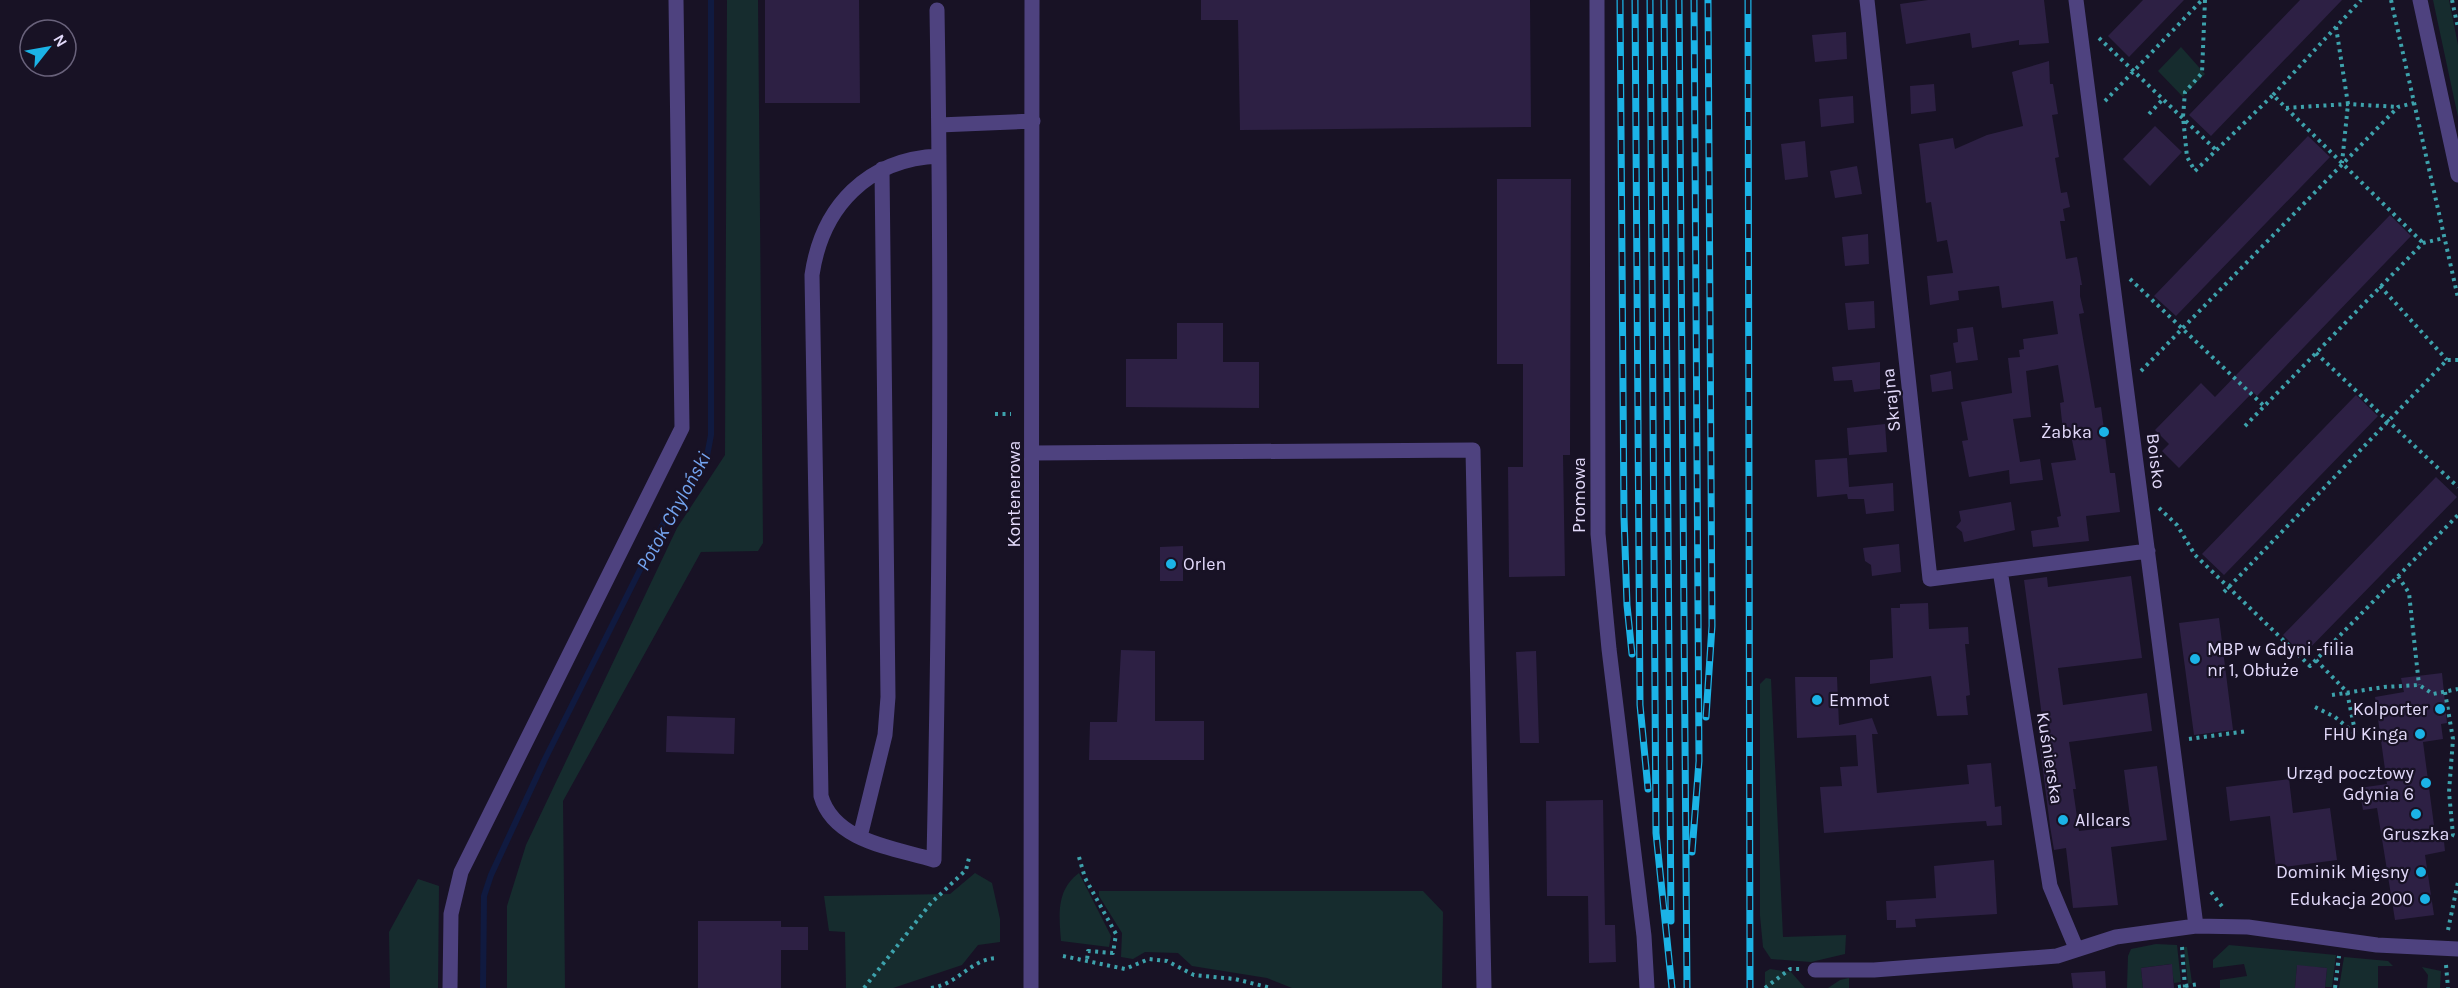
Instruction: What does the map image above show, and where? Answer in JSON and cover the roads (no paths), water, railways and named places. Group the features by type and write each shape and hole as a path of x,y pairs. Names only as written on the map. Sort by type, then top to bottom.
{"street":[{"path":"450,988 451,914 461,872 682,428 676,0"},
{"name":"Kontenerowa","path":"1031,988 1032,0"},
{"name":"Promowa","path":"1597,0 1598,544 1644,936 1647,988"},
{"name":"Skrajna","path":"1867,0 1930,579 2148,551"},
{"name":"Boisko","path":"2076,0 2196,926"},
{"path":"2420,0 2458,175"},
{"path":"937,10 939,125 940,569 934,860 860,837 840,827 823,804 819,785 812,275 816,249 847,195 864,179 882,169 921,157 939,156"},
{"path":"939,125 1033,122"},
{"path":"860,837 885,735 888,697 882,169"},
{"path":"1033,453 1473,450 1484,988"},
{"name":"Kuśnierska","path":"2000,570 2050,886 2076,948"},
{"path":"1815,970 1874,970 2057,956 2116,937 2196,926 2248,927 2340,941 2458,949"}],"waterway":[{"name":"Potok Chyloński","path":"483,988 484,896 491,875 545,759 664,522 707,456 711,435 711,0"}],"railway":[{"path":"1620,0 1624,517 1627,605 1632,654"},
{"path":"1635,0 1640,705 1648,789"},
{"path":"1650,0 1656,833 1672,988"},
{"path":"1664,0 1671,921"},
{"path":"1679,0 1687,988"},
{"path":"1692,852 1699,761 1694,0"},
{"path":"1706,717 1712,626 1708,0"},
{"path":"1748,0 1750,988"}],"place":[{"name":"Żabka","path":"2104,432"},
{"name":"Orlen","path":"1171,564"},
{"name":"MBP w Gdyni -filia nr 1, Obłuże","path":"2195,659"},
{"name":"Emmot","path":"1817,700"},
{"name":"Kolporter","path":"2440,709"},
{"name":"FHU Kinga","path":"2420,734"},
{"name":"Urząd pocztowy Gdynia 6","path":"2426,783"},
{"name":"Gruszka","path":"2416,814"},
{"name":"Allcars","path":"2063,820"},
{"name":"Dominik Mięsny","path":"2421,872"},
{"name":"Edukacja 2000","path":"2425,899"}]}
